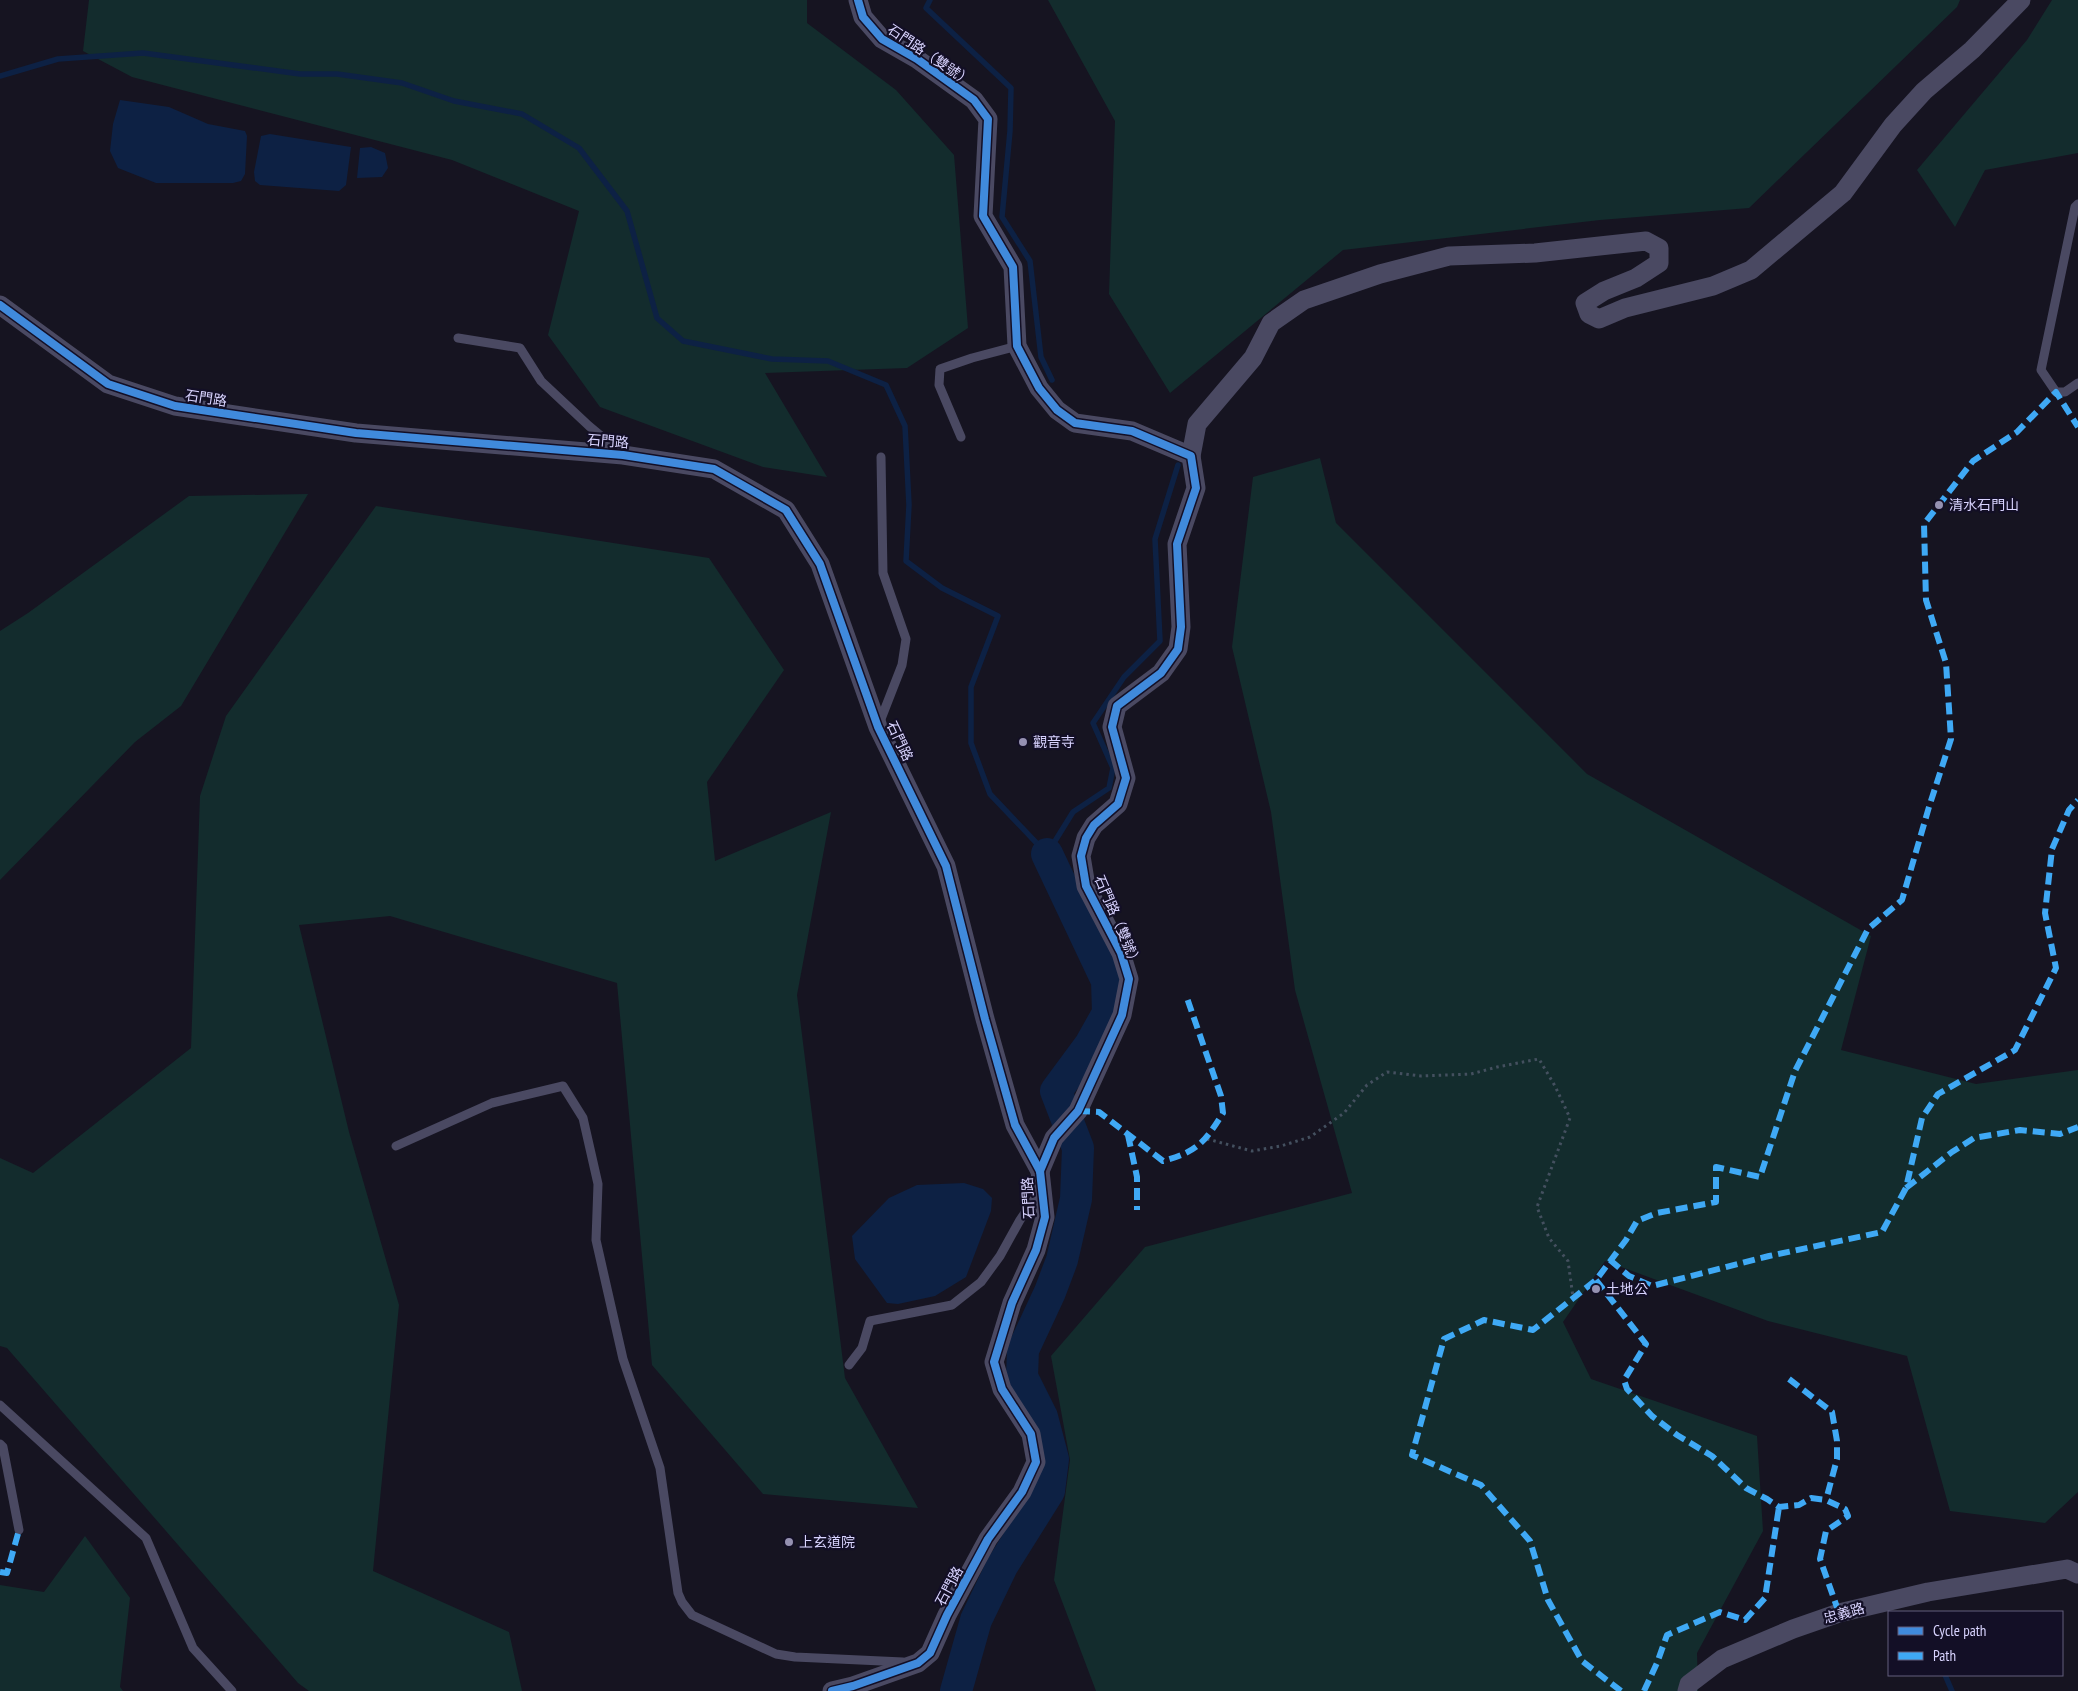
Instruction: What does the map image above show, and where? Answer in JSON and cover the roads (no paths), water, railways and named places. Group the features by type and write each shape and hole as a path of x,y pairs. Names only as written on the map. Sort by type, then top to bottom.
{"street":[{"name":"石門路（雙號）","path":"858,0 863,17 882,39 917,60 974,100 988,119 983,216 1013,266 1017,346 1039,388 1056,410 1075,423 1132,431 1191,456 1196,488 1177,544 1181,627 1178,649 1160,673 1117,706 1112,727 1126,778 1118,804 1094,825 1086,838 1081,856 1086,886 1122,953 1130,979 1122,1014 1078,1111 1054,1138 1040,1181"},
{"path":"1191,456 1197,424 1252,358 1271,322 1304,300 1380,274 1449,256 1534,253 1646,241 1659,248 1658,263 1636,278 1604,291 1586,303 1589,314 1599,319 1625,308 1713,286 1750,270 1843,194 1893,125 1924,91 1972,50 2020,0"},
{"name":"石門路","path":"0,306 108,384 175,406 356,433 623,454 714,469 786,510 820,564 878,727 946,866 985,1019 1015,1125 1040,1181 1045,1217 1036,1250 1012,1303 994,1362 1002,1389 1031,1434 1036,1462 1022,1492 988,1539 947,1615 930,1653 918,1663"},
{"name":"忠義路","path":"1687,1691 1689,1684 1722,1659 1793,1629 1840,1613 1928,1592 2067,1569 2078,1574"},
{"path":"832,1691 853,1686 918,1663"}],"lane":[{"path":"2078,204 2075,207 2041,370 2056,392 2066,392 2078,383"},
{"path":"458,338 520,348 541,380 589,426 623,454"},
{"path":"961,437 939,385 940,370 972,358 1017,346"},
{"path":"878,727 902,666 906,639 882,573 880,457"},
{"path":"396,1146 492,1104 563,1086 583,1118 598,1184 596,1240 623,1359 660,1468 678,1592 682,1602 692,1615 776,1654 796,1657 918,1663"},
{"path":"849,1365 862,1348 870,1321 952,1305 981,1282 1000,1256 1040,1181"},
{"path":"0,1405 146,1538 193,1648 232,1691"},
{"path":"0,1444 3,1447 19,1530"}],"water":[{"path":"120,100 169,107 208,124 245,131 247,136 245,174 241,181 233,183 156,183 118,168 110,151 113,124"},
{"path":"270,134 351,147 346,185 339,191 260,185 255,181 254,172 261,136"},
{"path":"371,147 385,153 388,168 382,177 357,178 360,148"},
{"path":"964,1183 983,1189 992,1198 991,1211 966,1277 935,1296 898,1304 887,1303 855,1259 852,1236 889,1198 917,1185"}],"waterway":[{"path":"930,0 926,8 1011,88 1010,131 1002,217 1030,261 1041,357 1052,380"},
{"path":"0,76 58,59 143,53 300,74 337,74 402,83 454,101 522,114 579,148 627,211 657,318 683,341 772,359 828,361 886,385 905,426 909,505 906,561 942,588 998,616 971,687 971,743 990,794 1047,854 1073,812 1109,788 1113,768 1093,723 1124,677 1160,641 1155,539 1178,465"},
{"path":"956,1691 976,1620 1002,1566 1049,1491 1053,1459 1042,1417 1022,1377 1023,1350 1050,1292 1062,1260 1076,1199 1078,1148 1056,1091 1090,1045 1108,1013 1107,981 1047,854"},
{"path":"1945,1676 1952,1691"}],"place":[{"name":"清水石門山","path":"1939,505"},
{"name":"觀音寺","path":"1023,742"},
{"name":"土地公","path":"1596,1289"},
{"name":"上玄道院","path":"789,1542"}]}
